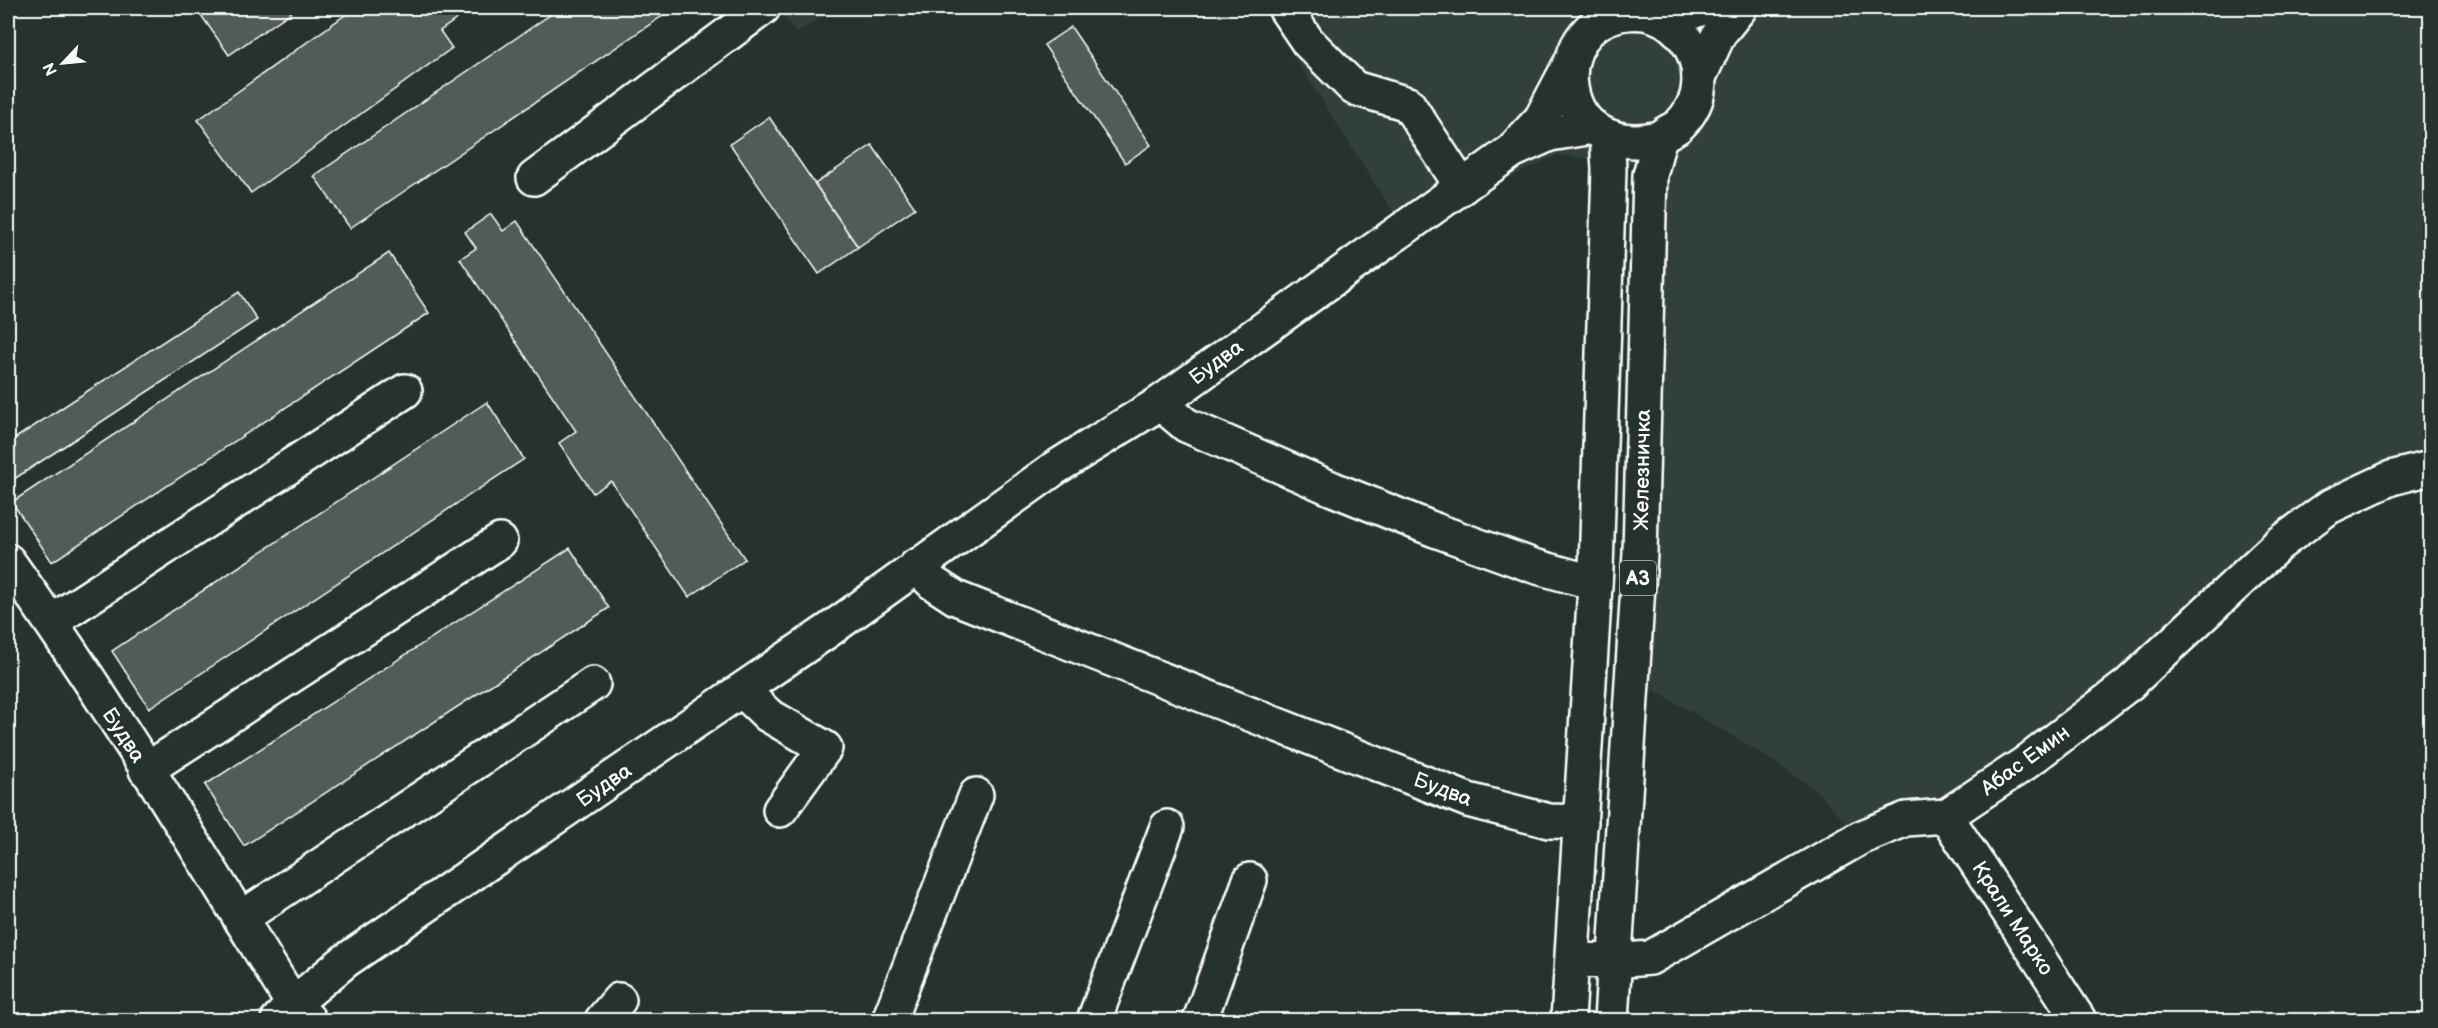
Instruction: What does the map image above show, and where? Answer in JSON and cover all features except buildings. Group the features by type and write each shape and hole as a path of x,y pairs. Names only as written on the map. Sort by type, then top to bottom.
{"street":[{"path":"534,178 763,8"},
{"path":"1285,8 1308,42 1354,88 1408,104 1462,187"},
{"path":"1512,151 1541,119 1590,21 1601,21 1618,14 1638,12 1660,15 1703,8"},
{"path":"1700,75 1719,34 1740,8"},
{"path":"1512,151 1550,134 1600,132 1625,141 1643,141 1662,136 1677,126 1690,112 1698,94 1700,75 1695,53 1683,35 1660,15"},
{"path":"1570,64 1569,82 1573,99 1581,114 1600,132"},
{"name":"Железничка","path":"1568,1020 1595,583 1610,169 1600,132"},
{"name":"Железничка","path":"1611,1020 1640,553 1650,175 1662,136"},
{"name":"Будва","path":"8,561 51,622 240,919 293,1015 345,961 742,690 1055,468 1160,403 1512,151"},
{"path":"51,622 405,391"},
{"path":"1160,403 1186,425 1333,489 1512,558 1595,583"},
{"name":"Абас Емин","path":"1573,960 1614,961 1650,958 1860,838 1906,819 1946,816 2024,764 2129,684 2279,544 2329,507 2391,478 2430,468"},
{"path":"146,770 500,541"},
{"name":"Будва","path":"916,566 933,583 956,598 1468,800 1549,821 1581,822"},
{"path":"240,919 593,684"},
{"path":"742,690 768,715 825,748 780,810"},
{"path":"889,1020 976,795"},
{"name":"Крали Марко","path":"1946,816 2079,1020"},
{"path":"1094,1020 1167,827"},
{"path":"1200,1020 1250,880"}],"shaded area":[{"path":"779,8 837,8 796,33"},
{"path":"1263,8 2430,8 2430,468 2391,478 2024,764 1860,838 1816,790 1751,747 1632,677 1666,169 1557,155 1403,228"}]}
